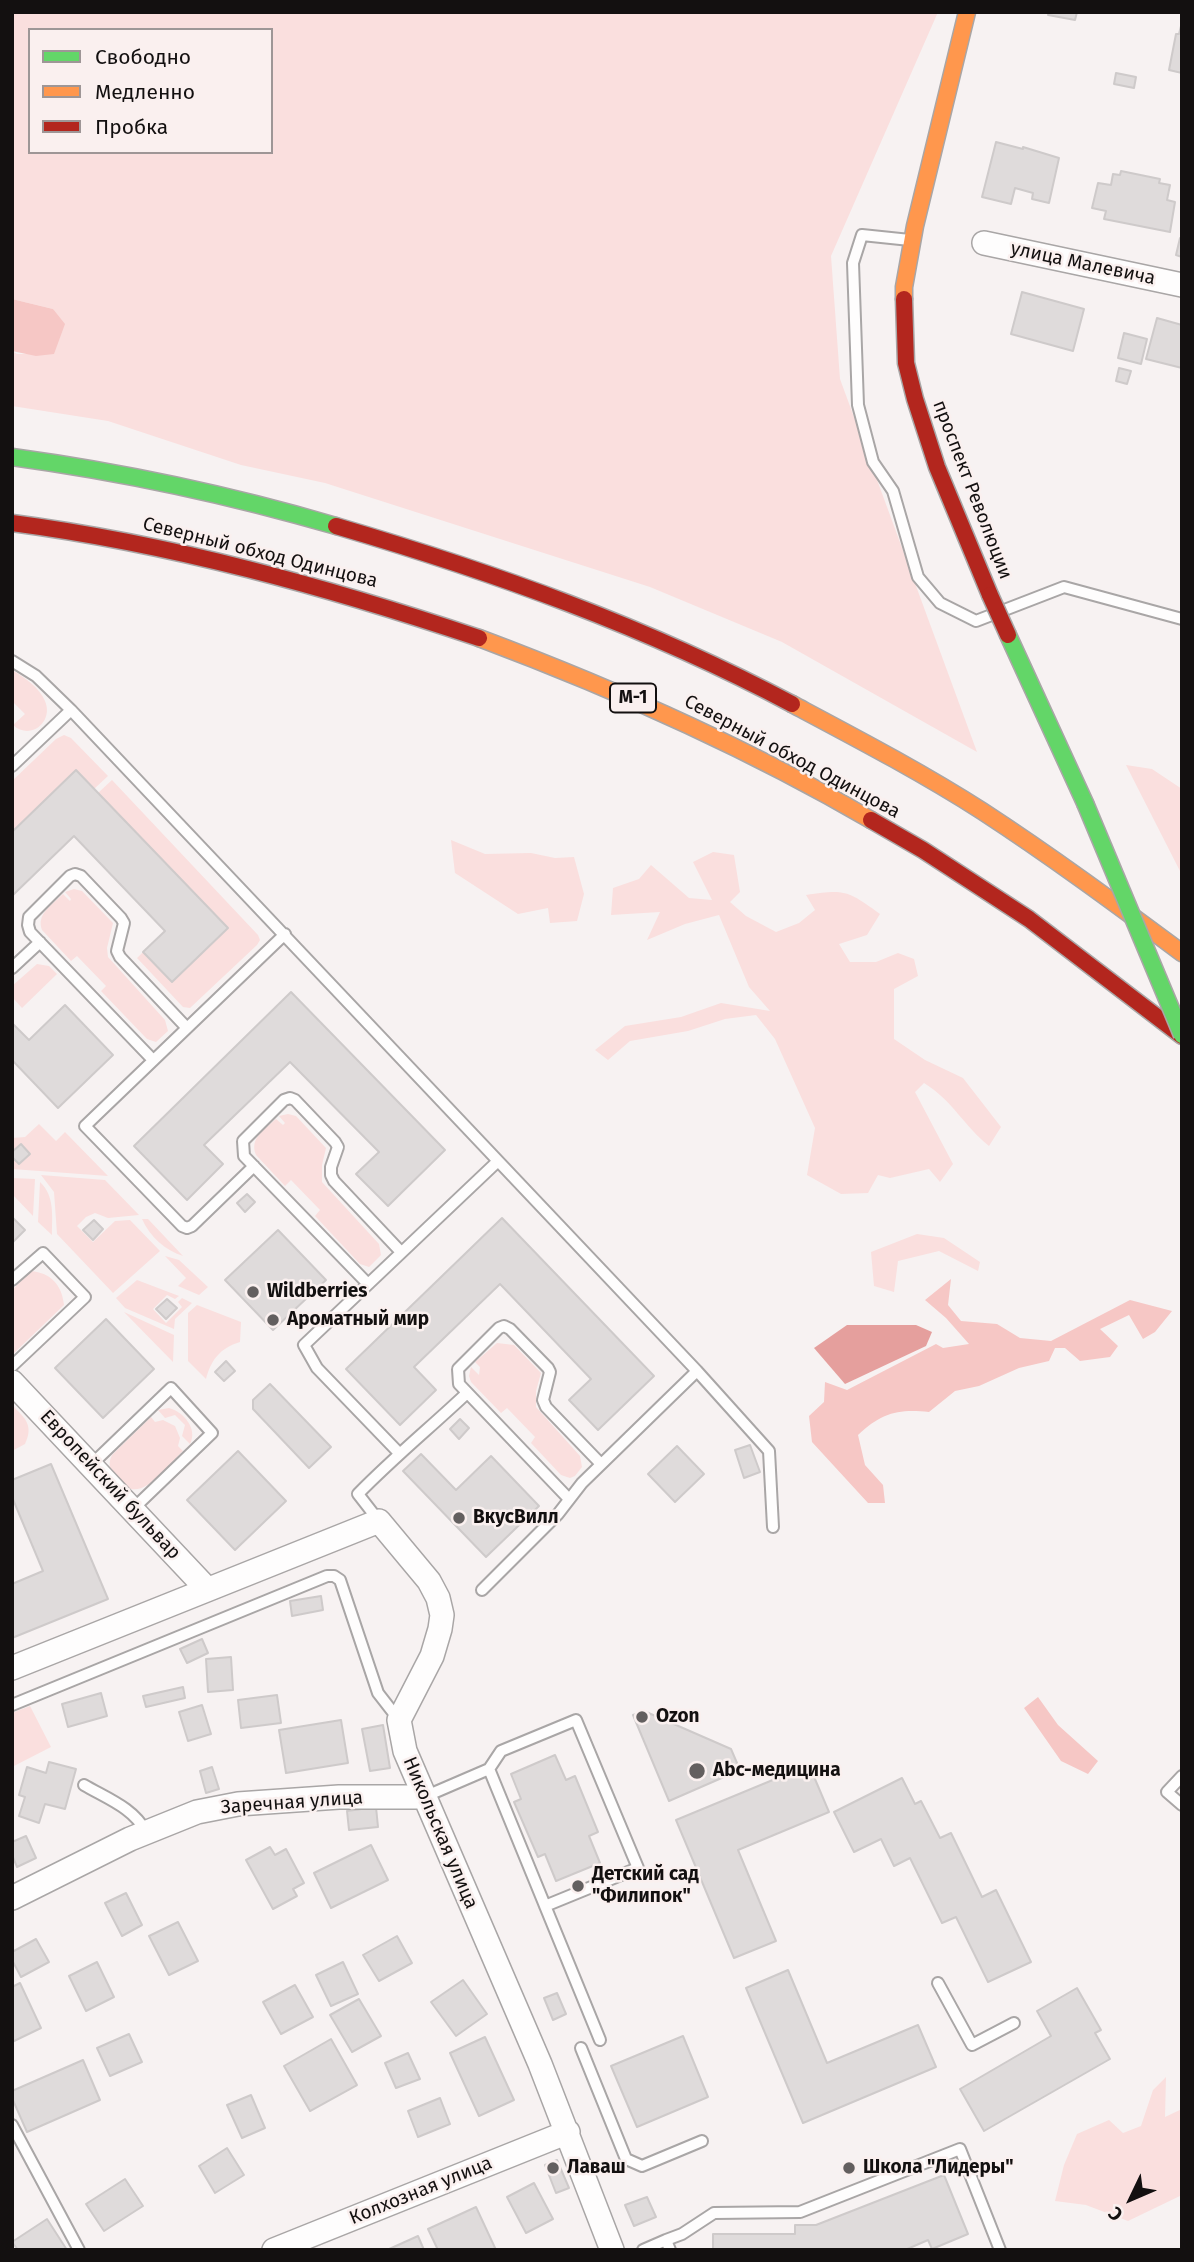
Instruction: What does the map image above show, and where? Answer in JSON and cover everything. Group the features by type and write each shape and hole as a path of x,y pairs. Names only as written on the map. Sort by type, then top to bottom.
{"main road":[{"name":"проспект Революции","path":"967,12 912,240 904,287 906,363 937,467 990,595 1085,803 1182,1036"},
{"path":"12,457 138,477 235,498 359,530 570,601 651,635 761,686 944,787 1043,849 1182,953"},
{"name":"Северный обход Одинцова","path":"12,523 220,561 341,593 546,662 636,700 755,757 910,844 1006,903 1182,1036"}],"street":[{"name":"улица Малевича","path":"984,243 1182,285"},
{"name":"Европейский бульвар","path":"12,1382 207,1589"},
{"path":"12,1668 379,1521 429,1581 438,1598 442,1615 432,1656 399,1720"},
{"name":"Никольская улица","path":"399,1720 405,1751 540,2064 612,2250"},
{"name":"Заречная улица","path":"12,1898 146,1832 197,1812 237,1804 340,1797 424,1797"},
{"name":"Колхозная улица","path":"274,2250 568,2132"}],"lane":[{"path":"912,240 862,235 852,263 859,405 873,462 893,491 918,577 940,603 976,621 1064,587 1182,619"},
{"path":"12,661 36,676 71,710 697,1371 769,1451 773,1527"},
{"path":"12,766 71,710"},
{"path":"153,1060 30,932 29,917 70,876 81,876 121,918 124,923 117,951 120,957 187,1028"},
{"path":"254,1166 187,1228 181,1226 85,1126 285,934"},
{"path":"12,968 40,943"},
{"path":"367,1283 244,1156 243,1141 284,1100 295,1100 338,1147 331,1167 334,1181 401,1252"},
{"path":"399,1453 317,1368 304,1345 498,1161"},
{"path":"12,1280 43,1253 85,1297 12,1366"},
{"path":"569,1499 459,1384 458,1370 499,1328 505,1326 510,1329 550,1372 543,1400 546,1406 601,1464"},
{"path":"482,1591 558,1514 601,1464 697,1371"},
{"path":"91,1465 171,1388 212,1433 133,1509"},
{"path":"379,1521 358,1494 399,1453 421,1437 467,1393"},
{"path":"12,1704 327,1576 334,1576 340,1580 378,1693 399,1720"},
{"path":"424,1797 489,1769 501,1751 576,1720 638,1868 545,1906"},
{"path":"489,1769 600,2040"},
{"path":"1182,1776 1167,1792 1182,1805"},
{"path":"84,1785 130,1811 140,1820 146,1832"},
{"path":"938,1983 972,2045 1014,2022"},
{"path":"581,2048 626,2159 642,2166 702,2141"},
{"path":"12,2125 79,2250"},
{"path":"643,2250 668,2245 714,2213 800,2212 960,2149 1000,2250"}],"shaded area":[{"path":"12,12 938,12 831,256 840,379 977,752 782,642 650,587 325,483 241,465 108,421 12,406 12,351 17,354 53,354 59,338 53,309 12,299"},
{"path":"12,299 53,309 65,324 54,354 36,356 12,351"},
{"path":"12,670 36,687 45,701 46,716 39,727 33,730 26,731 13,725 25,714 12,701"},
{"path":"64,735 71,738 108,776 94,789 12,832 12,781 56,739"},
{"path":"1126,765 1152,769 1182,789 1182,875"},
{"path":"112,780 260,940 190,1008 183,1007 137,958 143,952 172,982 228,928 98,793"},
{"path":"451,840 485,854 531,853 555,858 574,857 584,894 577,921 550,923 548,908 518,914 455,873"},
{"path":"713,852 734,855 740,892 730,902 746,916 776,932 799,923 815,910 806,895 839,892 861,900 880,914 867,935 839,944 850,962 876,962 898,953 914,959 918,976 894,989 894,1039 925,1060 963,1078 1001,1127 989,1146 943,1097 924,1083 915,1092 953,1164 940,1182 929,1169 890,1178 878,1175 868,1193 841,1194 807,1175 815,1128 775,1039 756,1015 725,1019 688,1031 630,1041 608,1060 595,1050 625,1026 681,1017 721,1003 770,1011 749,987 719,915 685,924 647,940 660,912 611,915 613,888 639,879 651,865 689,898 712,900 693,862"},
{"path":"74,889 82,891 113,923 107,948 108,957 165,1020 168,1031 156,1042 147,1039 101,991 106,986 77,956 71,961 42,930 41,919 46,910 63,894 70,901 65,892"},
{"path":"37,964 49,966 57,974 22,1008 12,997 12,986"},
{"path":"279,1116 296,1116 326,1148 322,1182 379,1244 381,1255 369,1267 360,1264 315,1216 320,1210 291,1180 285,1186 256,1155 254,1149 259,1134 276,1119 283,1125 285,1123"},
{"path":"39,1124 56,1141 65,1132 108,1176 12,1169 12,1138 25,1137"},
{"path":"41,1175 105,1180 139,1215 108,1218 95,1213 77,1226 93,1242 115,1221 130,1220 160,1251 113,1293 57,1234 54,1192"},
{"path":"12,1178 35,1179 33,1216 12,1194"},
{"path":"40,1182 50,1200 52,1235 38,1222"},
{"path":"142,1219 148,1219 183,1256 159,1242"},
{"path":"917,1234 944,1238 980,1262 978,1271 939,1251 898,1261 894,1292 874,1286 871,1252"},
{"path":"165,1256 179,1260 208,1287 199,1295 178,1286 186,1278"},
{"path":"31,1271 44,1274 54,1281 61,1292 64,1305 12,1355 12,1290"},
{"path":"951,1279 948,1305 961,1321 997,1324 1020,1338 1051,1341 1130,1300 1172,1311 1155,1332 1143,1339 1129,1315 1100,1329 1118,1346 1110,1357 1080,1361 1065,1348 1055,1348 1049,1361 1019,1368 979,1386 955,1391 929,1412 899,1412 875,1422 858,1435 865,1465 883,1485 885,1503 868,1503 812,1442 809,1416 824,1402 825,1382 847,1390 936,1344 943,1348 969,1344 946,1318 925,1300"},
{"path":"137,1280 179,1296 175,1299 167,1295 153,1309 166,1323 182,1307 178,1302 182,1298 192,1303 175,1319 174,1329 125,1308 116,1298"},
{"path":"197,1305 241,1322 240,1342 217,1356 206,1379 188,1361 188,1313"},
{"path":"124,1312 174,1335 173,1362"},
{"path":"847,1325 916,1325 932,1332 926,1346 845,1384 814,1348"},
{"path":"497,1343 514,1345 541,1373 536,1391 536,1407 580,1456 582,1467 575,1476 570,1478 561,1475 531,1443 535,1437 507,1408 501,1413 471,1382 471,1367 479,1375 480,1367 475,1362"},
{"path":"12,1405 27,1422 29,1432 25,1444 12,1451"},
{"path":"169,1408 180,1413 191,1427 190,1444 182,1436 185,1425 175,1415 165,1418 158,1410"},
{"path":"151,1417 155,1422 163,1420 175,1426 180,1438 178,1446 183,1451 152,1482 135,1489 126,1487 111,1471 110,1459"},
{"path":"1038,1697 1058,1725 1098,1761 1088,1774 1061,1761 1024,1708"},
{"path":"30,1706 51,1747 12,1767 12,1713"},
{"path":"1166,2077 1165,2117 1182,2109 1182,2195 1128,2221 1086,2205 1055,2201 1064,2165 1077,2134 1109,2120 1123,2133 1141,2126 1153,2090"}],"building":[{"path":"1049,12 1077,12 1075,20 1048,15"},
{"path":"1182,22 1182,73 1169,70 1176,34 1179,34"},
{"path":"1116,73 1136,77 1134,88 1114,84"},
{"path":"996,142 1059,158 1049,203 1032,199 1033,193 1015,188 1011,204 982,197"},
{"path":"1121,171 1160,179 1159,183 1170,185 1167,200 1175,202 1170,232 1104,219 1106,211 1092,208 1098,183 1111,185 1113,174 1120,175"},
{"path":"1182,238 1182,257 1176,255"},
{"path":"1022,292 1084,309 1073,351 1011,334"},
{"path":"1157,318 1182,325 1182,368 1146,359"},
{"path":"1124,333 1147,339 1141,364 1118,358"},
{"path":"1119,368 1131,371 1127,384 1116,381"},
{"path":"76,770 228,928 172,982 143,952 165,931 74,836 12,896 12,832"},
{"path":"291,992 445,1150 388,1206 356,1174 379,1152 290,1062 204,1145 223,1164 187,1200 134,1146"},
{"path":"65,1005 113,1055 58,1108 12,1060 12,1023 29,1040"},
{"path":"21,1144 30,1154 19,1164 12,1157 12,1152"},
{"path":"247,1194 255,1202 245,1212 237,1203"},
{"path":"12,1217 25,1230 12,1243"},
{"path":"502,1218 654,1376 598,1430 569,1400 591,1379 500,1284 414,1367 436,1390 400,1425 346,1369"},
{"path":"94,1220 103,1229 93,1240 83,1230"},
{"path":"278,1230 326,1280 273,1330 225,1280"},
{"path":"167,1299 177,1308 166,1319 156,1309"},
{"path":"106,1319 154,1369 103,1418 55,1368"},
{"path":"226,1361 235,1371 224,1381 215,1372"},
{"path":"270,1384 331,1447 309,1468 253,1409 253,1400"},
{"path":"460,1419 469,1428 459,1439 450,1429"},
{"path":"750,1445 760,1472 744,1478 735,1450"},
{"path":"677,1446 704,1474 675,1502 648,1474"},
{"path":"238,1451 286,1501 235,1550 187,1500"},
{"path":"421,1454 456,1490 491,1456 539,1506 486,1557 403,1471"},
{"path":"51,1464 108,1599 12,1638 12,1584 43,1571 12,1497 12,1480"},
{"path":"321,1596 323,1610 292,1616 290,1601"},
{"path":"202,1639 208,1653 187,1663 180,1649"},
{"path":"231,1657 233,1690 208,1692 206,1659"},
{"path":"183,1687 185,1698 146,1707 143,1696"},
{"path":"101,1693 107,1716 68,1727 62,1704"},
{"path":"277,1695 281,1723 241,1728 238,1700"},
{"path":"202,1705 211,1734 188,1741 179,1712"},
{"path":"644,1711 731,1749 740,1770 669,1801 633,1715"},
{"path":"341,1720 348,1763 286,1773 279,1730"},
{"path":"383,1725 390,1768 370,1771 362,1729"},
{"path":"555,1755 566,1780 575,1776 598,1832 589,1836 600,1863 556,1881 545,1854 538,1857 514,1802 521,1799 511,1774"},
{"path":"49,1762 76,1769 65,1809 45,1804 39,1823 19,1816 25,1797 19,1795 27,1767 46,1773"},
{"path":"809,1765 829,1812 738,1850 776,1941 734,1958 676,1820"},
{"path":"212,1767 219,1789 206,1793 200,1771"},
{"path":"902,1778 915,1804 921,1801 940,1838 951,1833 982,1897 996,1890 1031,1962 988,1982 956,1917 942,1923 910,1858 894,1866 881,1839 854,1852 834,1812"},
{"path":"376,1807 378,1827 349,1830 347,1811"},
{"path":"26,1836 36,1858 17,1867 12,1855 12,1842"},
{"path":"371,1845 388,1880 331,1908 314,1873"},
{"path":"270,1847 275,1855 286,1849 304,1883 293,1889 297,1896 273,1909 246,1860"},
{"path":"126,1893 142,1925 122,1936 105,1903"},
{"path":"178,1922 198,1961 169,1975 149,1936"},
{"path":"397,1936 412,1963 379,1981 363,1955"},
{"path":"36,1939 49,1962 21,1977 12,1960 12,1952"},
{"path":"97,1962 114,1997 86,2011 69,1976"},
{"path":"343,1962 358,1994 331,2006 316,1975"},
{"path":"788,1970 827,2063 918,2025 936,2067 803,2123 746,1988"},
{"path":"463,1980 487,2014 456,2036 431,2002"},
{"path":"20,1983 41,2028 12,2042 12,1987"},
{"path":"295,1985 313,2017 281,2034 263,2002"},
{"path":"1077,1988 1101,2030 1095,2033 1110,2059 984,2131 960,2089 1051,2036 1037,2011"},
{"path":"557,1993 566,2014 553,2020 544,1998"},
{"path":"359,1999 381,2036 352,2052 330,2015"},
{"path":"129,2034 142,2062 110,2076 97,2048"},
{"path":"683,2036 708,2097 637,2127 611,2066"},
{"path":"485,2037 514,2100 479,2116 450,2053"},
{"path":"331,2039 357,2085 310,2111 284,2066"},
{"path":"408,2053 420,2079 396,2088 385,2063"},
{"path":"83,2060 100,2100 27,2132 12,2098 12,2091"},
{"path":"251,2095 265,2128 242,2138 227,2105"},
{"path":"440,2098 450,2124 418,2137 408,2111"},
{"path":"227,2148 244,2175 215,2193 199,2166"},
{"path":"557,2160 569,2188 556,2193 545,2165"},
{"path":"944,2175 968,2234 932,2249 928,2240 905,2250 713,2250 713,2234 795,2234 795,2225 816,2225"},
{"path":"125,2179 143,2206 104,2231 86,2204"},
{"path":"534,2183 553,2219 526,2233 507,2197"},
{"path":"647,2197 656,2217 634,2226 625,2205"},
{"path":"476,2207 496,2250 438,2250 428,2229"},
{"path":"47,2219 67,2250 18,2250 12,2242"},
{"path":"418,2236 424,2250 387,2250"}],"traffic: fast":[{"path":"12,457 176,485 336,526"},
{"path":"1008,635 1085,803"},
{"path":"1085,803 1182,1035"}],"traffic: slow":[{"path":"904,299 915,226 967,12"},
{"path":"479,638 679,721 776,768 871,820"},
{"path":"792,704 912,769 982,811 1182,953"}],"traffic: jam":[{"path":"904,299 906,363 915,399 937,467 990,595"},
{"path":"12,523 131,543 248,569 364,601 479,638"},
{"path":"336,526 453,562 568,603 682,650 792,704"},
{"path":"990,595 1008,635"},
{"path":"871,820 923,850 1029,919 1182,1036"}],"place":[{"name":"Wildberries","path":"253,1292"},
{"name":"Ароматный мир","path":"273,1320"},
{"name":"ВкусВилл","path":"459,1518"},
{"name":"Ozon","path":"642,1717"},
{"name":"Abc-медицина","path":"697,1771"},
{"name":"Детский сад \"Филипок\"","path":"578,1886"},
{"name":"Лаваш","path":"553,2168"},
{"name":"Школа \"Лидеры\"","path":"849,2168"}]}
